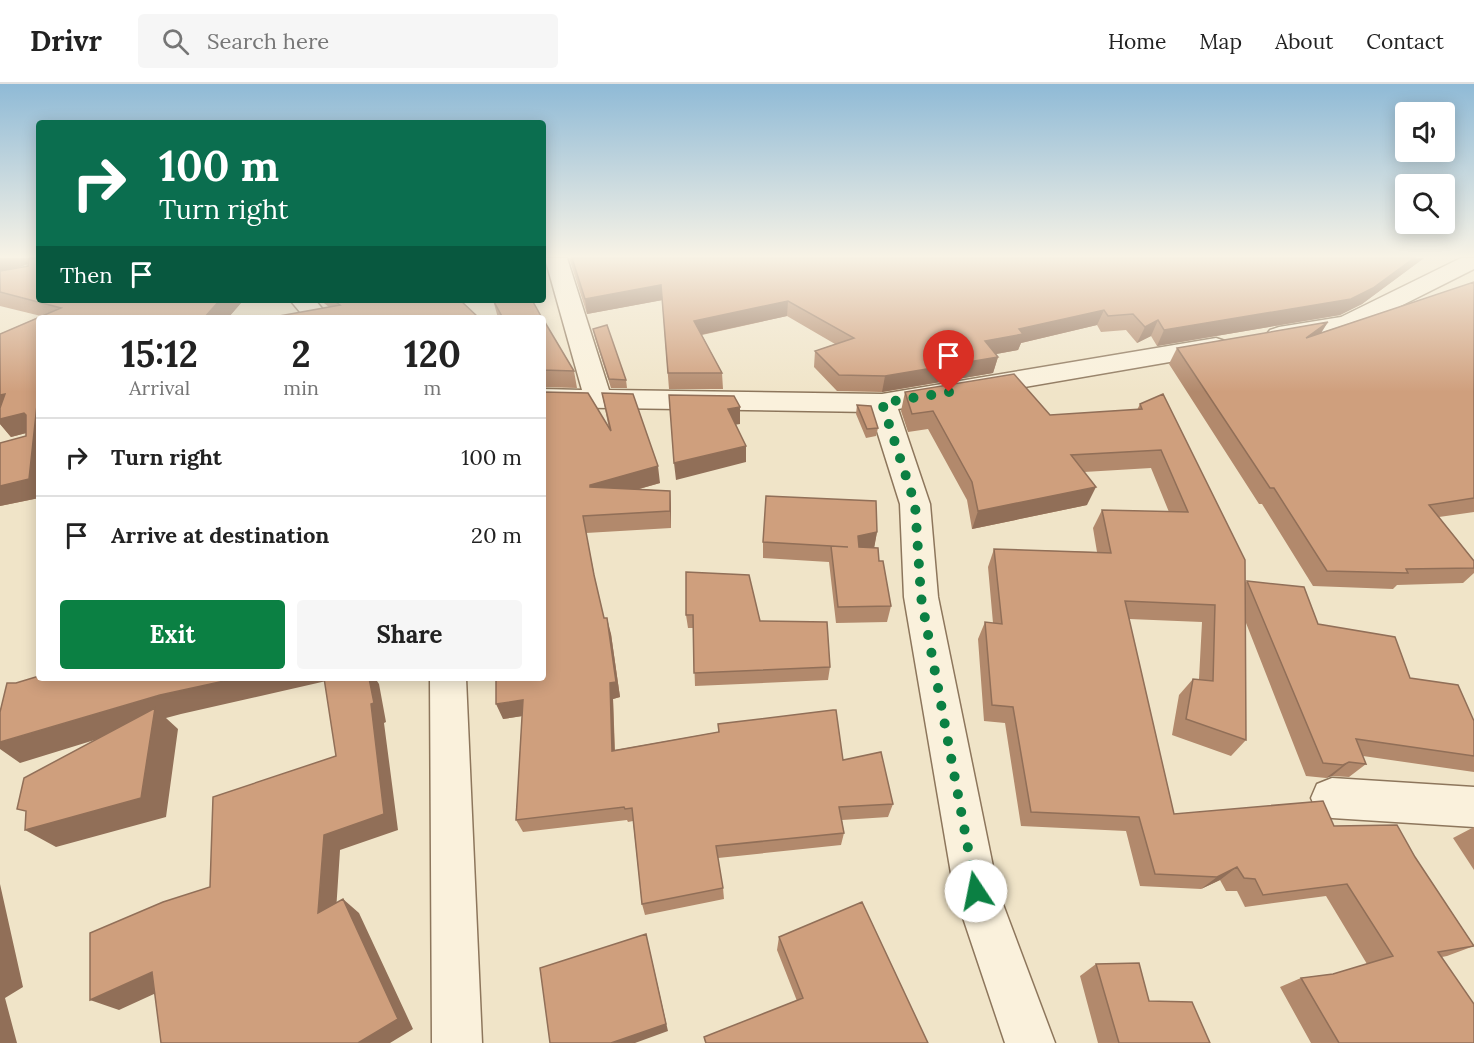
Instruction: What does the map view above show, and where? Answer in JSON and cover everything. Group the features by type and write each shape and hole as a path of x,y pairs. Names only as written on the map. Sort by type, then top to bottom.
{"street":[{"path":"305,303 315,315"},
{"path":"569,303 598,399"},
{"path":"546,398 882,403 1348,323 1388,303"},
{"path":"882,403 915,504 921,597 976,891 1030,1043"},
{"path":"448,681 457,1043"},
{"path":"1332,798 1474,807"}],"building":[{"path":"42,303 217,303 207,315 45,315 61,308"},
{"path":"337,303 463,303 476,315 285,315 340,305"},
{"path":"495,303 534,303 540,315 501,315"},
{"path":"662,303 780,303 694,321 722,373 668,373"},
{"path":"791,303 1328,303 1164,330 1158,320 1145,327 1133,314 1108,316 1104,310 1019,329 1023,334 985,341 998,357 885,376 839,375 815,351 854,338"},
{"path":"1412,303 1474,303 1474,498 1429,505 1474,561 1474,568 1406,569 1408,573 1327,571 1274,488 1270,488 1177,348 1328,322 1306,338"},
{"path":"36,319 36,414 29,479 0,486 0,443 26,436 26,415 24,413 0,419 0,408 5,394 0,395 0,334"},
{"path":"546,324 574,371 546,370"},
{"path":"607,325 626,380 609,379 593,329"},
{"path":"1014,374 1050,415 1142,409 1140,404 1163,394 1245,560 1246,740 1186,719 1193,679 1213,681 1215,605 1125,601 1174,814 1323,801 1334,826 1397,825 1415,857 1474,946 1438,952 1474,1004 1474,1043 1339,1043 1301,978 1333,974 1393,956 1347,884 1263,895 1255,879 1244,878 1237,867 1217,877 1155,874 1139,817 1031,812 1013,707 992,705 985,622 1002,624 994,549 1111,553 1102,510 1188,512 1161,450 1071,455 1096,487 978,511 972,482 933,411 912,414 905,392"},
{"path":"546,392 588,393 611,431 602,393 633,394 658,466 590,485 590,487 670,491 670,511 583,516 604,618 607,618 616,682 610,683 612,751 719,732 718,724 836,710 843,760 881,752 893,804 839,807 844,833 716,846 723,888 642,904 632,808 625,809 624,807 516,820 523,700 496,704 496,681 546,681"},
{"path":"669,395 734,396 740,407 728,409 746,446 674,463"},
{"path":"857,405 871,406 878,428 867,429"},
{"path":"766,496 876,501 877,532 858,536 859,547 878,548 879,561 883,561 891,606 838,607 831,546 763,542"},
{"path":"686,572 749,575 760,621 827,622 830,667 694,673 693,615 686,615"},
{"path":"1247,581 1304,587 1318,624 1395,637 1410,678 1458,685 1474,721 1474,756 1356,739 1366,764 1323,763"},
{"path":"36,677 36,681 224,681 160,695 0,742 0,712 7,683 16,683"},
{"path":"324,681 370,681 374,703 371,704 384,814 324,835 318,913 343,899 398,1019 358,1043 161,1043 152,972 90,1000 90,933 163,902 210,887 213,797 336,756"},
{"path":"155,708 141,798 25,830 26,811 17,809 24,778"},
{"path":"862,902 928,1043 706,1043 704,1037 803,998 779,937"},
{"path":"646,934 666,1024 611,1043 550,1043 540,968"},
{"path":"1139,963 1149,1001 1192,1002 1210,1043 1119,1043 1096,964"}],"route":[{"path":"949,392 882,403 915,504 921,597 976,891"}]}
